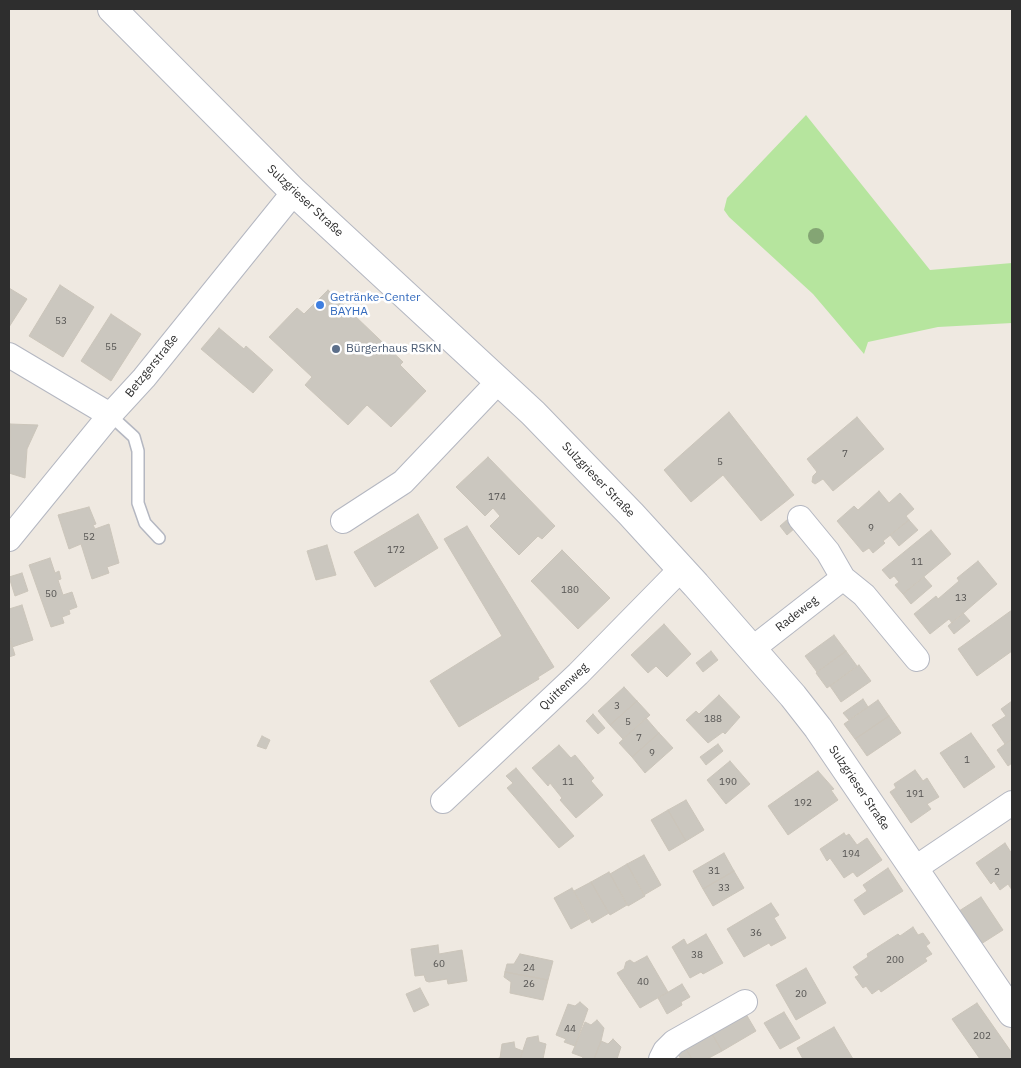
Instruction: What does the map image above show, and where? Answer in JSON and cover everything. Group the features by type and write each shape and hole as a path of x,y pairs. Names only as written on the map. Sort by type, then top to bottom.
{"street":[{"name":"Sulzgrieser Straße","path":"112,9 294,192 498,382 589,470 681,569 752,649 818,728 1012,1013"},
{"name":"Betzgerstraße","path":"9,540 110,414 144,378 294,192"},
{"path":"9,355 110,414"},
{"path":"342,521 403,482 498,382"},
{"path":"800,518 828,552 843,578 864,595 917,658"},
{"name":"Quittenweg","path":"443,801 578,674 681,569"},
{"name":"Radeweg","path":"752,649 843,578"},
{"path":"914,869 1012,803"},
{"path":"661,1058 667,1048 674,1042 745,1002"}],"lane":[{"path":"110,414 134,437 138,452 138,504 145,523 159,538"}],"green space":[{"path":"806,115 930,270 1012,263 1012,323 938,327 868,342 864,354 813,294 729,217 724,210 727,198"}],"building":[{"path":"60,285 94,307 63,357 29,336"},
{"path":"9,288 27,299 9,327"},
{"name":"Bürgerhaus RSKN","path":"328,290 403,362 400,365 426,391 391,427 367,405 348,425 305,385 312,377 269,337 297,308 304,314"},
{"path":"111,314 141,334 111,381 81,361"},
{"path":"219,328 244,349 246,346 273,370 253,393 201,349"},
{"path":"729,412 794,495 761,521 723,475 691,502 664,470"},
{"path":"857,417 884,449 833,491 823,479 815,484 812,482 813,476 817,472 807,459"},
{"path":"10,424 38,425 27,449 25,478 9,473"},
{"path":"488,457 555,526 542,539 538,536 519,555 490,526 500,516 493,508 485,516 456,487"},
{"path":"879,491 889,503 900,493 914,509 906,516 909,520 883,541 885,543 873,553 869,548 863,552 837,521 854,506 858,510"},
{"path":"89,507 96,524 93,525 95,529 109,524 119,563 107,567 109,573 92,579 81,544 69,549 58,515"},
{"path":"418,514 438,548 375,587 354,552"},
{"path":"788,519 795,528 787,535 780,526"},
{"path":"909,520 918,530 899,546 890,535"},
{"path":"467,526 554,667 538,677 539,679 459,727 430,681 502,636 444,539"},
{"path":"931,530 951,554 903,594 895,585 899,582 894,576 890,579 882,570"},
{"path":"327,545 336,575 316,580 307,551"},
{"path":"562,550 610,598 578,629 531,581"},
{"path":"50,558 55,573 59,571 61,579 58,580 63,595 72,592 77,607 69,610 70,614 62,617 64,623 51,627 29,565"},
{"path":"978,561 997,584 952,623 949,619 930,634 914,614 936,596 938,599 959,581 957,578"},
{"path":"22,573 28,591 15,596 9,577"},
{"path":"924,577 932,586 911,604 903,594"},
{"path":"22,605 33,640 12,647 9,636 9,609"},
{"path":"1012,610 1012,651 977,676 958,649"},
{"path":"963,613 970,621 954,634 948,626"},
{"path":"664,624 691,654 667,677 656,666 648,673 631,655"},
{"path":"834,635 846,651 817,672 805,656"},
{"path":"9,636 15,655 9,657"},
{"path":"711,651 718,660 703,672 696,663"},
{"path":"846,651 857,666 827,688 816,673"},
{"path":"859,665 871,681 841,702 830,686"},
{"path":"624,687 637,701 610,725 598,711"},
{"path":"719,695 740,717 725,734 723,732 708,743 686,720 696,711 699,714"},
{"path":"863,699 868,707 849,720 843,713"},
{"path":"878,700 889,716 855,739 844,724"},
{"path":"637,701 650,715 623,739 610,725"},
{"path":"1012,701 1012,739 1005,744 992,725 1006,716 1001,709"},
{"path":"593,714 605,728 598,734 586,721"},
{"path":"889,716 901,733 867,756 855,739"},
{"path":"646,718 659,733 632,757 619,743"},
{"path":"659,733 673,748 645,773 632,757"},
{"path":"971,733 995,767 964,788 940,753"},
{"path":"262,736 270,740 266,749 257,746"},
{"path":"1012,739 1012,763 1008,766 997,750"},
{"path":"718,744 723,751 706,765 700,757"},
{"path":"559,745 571,758 575,755 594,778 591,781 603,795 576,818 560,800 562,798 550,783 548,786 532,768"},
{"path":"730,761 750,784 726,804 707,780"},
{"path":"516,768 574,836 559,848 507,788 513,783 506,776"},
{"path":"915,770 923,781 927,778 939,797 927,804 931,809 911,823 890,792 896,788 894,784"},
{"path":"818,771 834,789 831,790 838,800 788,835 768,806"},
{"path":"686,800 704,830 686,841 668,810"},
{"path":"668,810 686,841 669,851 651,820"},
{"path":"844,833 846,836 849,834 857,845 867,838 882,860 857,877 853,872 844,878 830,858 827,861 820,849"},
{"path":"1005,843 1012,854 1012,890 1008,884 1000,890 994,881 991,884 976,863"},
{"path":"724,853 734,871 703,889 693,871"},
{"path":"644,855 661,885 644,895 627,864"},
{"path":"627,864 645,896 628,906 610,874"},
{"path":"888,868 903,891 864,915 854,900 867,891 863,885"},
{"path":"734,871 744,888 713,906 703,889"},
{"path":"609,872 627,905 610,915 591,882"},
{"path":"591,882 609,913 592,923 574,891"},
{"path":"572,888 589,919 571,929 554,898"},
{"path":"981,897 1003,930 981,944 959,911"},
{"path":"771,903 779,915 774,918 786,938 771,946 769,943 744,957 727,929"},
{"path":"913,927 918,935 923,933 930,943 926,946 932,954 925,958 927,961 881,992 879,989 872,994 866,986 863,988 855,977 859,975 853,967 868,957 867,954 898,934 900,936"},
{"path":"706,934 723,963 703,974 701,972 690,978 672,947 684,939 687,945"},
{"path":"438,945 439,954 462,950 467,981 448,984 447,979 429,982 426,981 424,975 415,976 411,949"},
{"path":"520,954 553,961 548,980 505,972 507,964 514,964"},
{"path":"647,956 668,992 640,1008 617,973 624,969 626,962 630,960 634,963"},
{"path":"806,968 826,1003 796,1020 776,985"},
{"path":"505,972 548,980 543,1000 510,993 511,982 504,977"},
{"path":"682,984 690,997 681,1002 682,1005 667,1014 658,998"},
{"path":"420,988 429,1005 414,1012 406,994"},
{"path":"580,1002 588,1009 575,1046 564,1042 566,1039 556,1035 568,1004 575,1006"},
{"path":"977,1003 1012,1053 1012,1059 980,1059 952,1019"},
{"path":"784,1012 800,1038 780,1049 764,1023"},
{"path":"746,1014 756,1031 722,1051 712,1034"},
{"path":"597,1020 604,1028 601,1041 594,1059 582,1059 583,1057 572,1053 585,1022 591,1025"},
{"path":"834,1027 853,1059 803,1059 797,1048"},
{"path":"712,1034 722,1051 707,1059 692,1059 686,1049"},
{"path":"538,1036 539,1042 546,1044 543,1059 520,1059 527,1038"},
{"path":"613,1039 621,1047 617,1059 594,1059 601,1041 608,1044"},
{"path":"514,1042 515,1048 523,1051 520,1059 495,1059 500,1058 502,1044"},
{"path":"686,1049 692,1059 681,1059 677,1053"}],"place":[{"name":"Getränke-Center BAYHA","path":"320,305"},
{"name":"Bürgerhaus RSKN","path":"336,349"}]}
